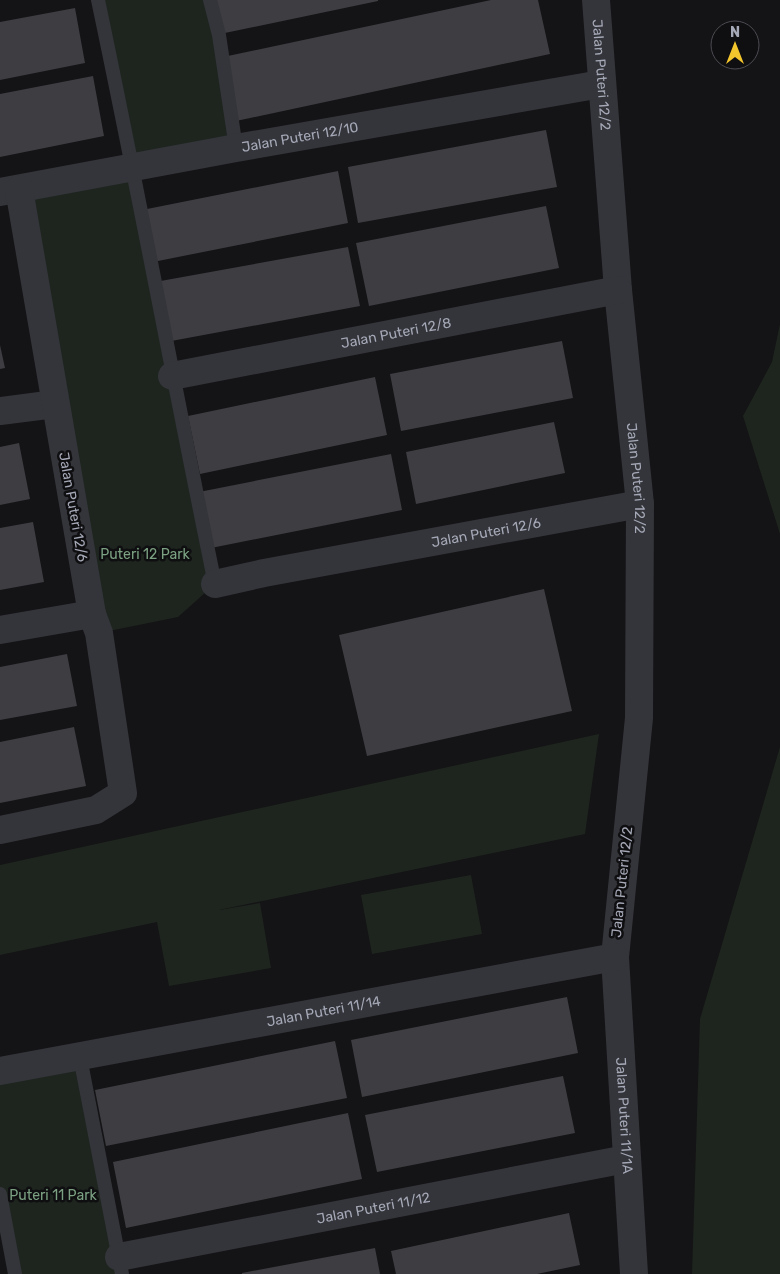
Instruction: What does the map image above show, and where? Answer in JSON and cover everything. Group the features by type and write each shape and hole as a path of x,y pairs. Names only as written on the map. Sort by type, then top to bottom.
{"street":[{"name":"Jalan Puteri 12/2","path":"596,0 618,290 640,504 639,718 615,957"},
{"name":"Jalan Puteri 12/10","path":"9,191 236,148 601,84"},
{"name":"Jalan Puteri 12/6","path":"0,830 96,810 122,793 99,633 92,614 55,404 9,191"},
{"name":"Jalan Puteri 12/8","path":"172,376 618,290"},
{"path":"0,411 55,404"},
{"name":"Jalan Puteri 12/6","path":"215,584 264,572 640,504"},
{"path":"0,630 92,614"},
{"name":"Jalan Puteri 11/14","path":"0,1071 615,957"},
{"name":"Jalan Puteri 11/1A","path":"615,957 634,1274"},
{"name":"Jalan Puteri 11/12","path":"121,1266 626,1158"}],"lane":[{"path":"98,0 215,584"},
{"path":"210,0 219,35 236,148"},
{"path":"80,1057 121,1266"},
{"path":"0,1194 16,1274"}],"green space":[{"name":"Puteri 12 Park","path":"98,0 207,0 236,148 134,168 215,584 178,617 99,633 19,189 133,168"},
{"path":"780,324 780,534 743,416 772,362"},
{"path":"599,734 585,834 219,910 260,903 271,968 169,986 157,922 0,955 0,865"},
{"path":"780,747 780,1274 692,1274 700,1019"},
{"path":"471,875 482,934 372,954 361,895"},
{"name":"Puteri 11 Park","path":"80,1057 122,1274 16,1274 0,1194 0,1071"}],"building":[{"path":"213,0 378,0 378,1 220,34"},
{"path":"491,0 538,0 550,54 236,121 223,57"},
{"path":"75,8 85,63 0,80 0,22"},
{"path":"93,76 104,136 0,157 0,94"},
{"path":"546,130 557,187 358,223 348,167"},
{"path":"338,171 348,223 153,262 142,210"},
{"path":"546,206 559,268 369,306 356,243"},
{"path":"348,247 360,306 166,342 155,282"},
{"path":"562,341 573,398 401,431 390,374"},
{"path":"0,345 5,368 0,369"},
{"path":"375,377 387,435 200,474 188,416"},
{"path":"554,422 565,473 416,504 406,452"},
{"path":"19,443 30,499 0,505 0,447"},
{"path":"391,454 402,510 211,548 199,492"},
{"path":"33,522 44,582 0,590 0,528"},
{"path":"544,589 572,711 367,756 339,635"},
{"path":"67,654 77,706 0,720 0,667"},
{"path":"74,727 86,786 0,803 0,742"},
{"path":"567,997 578,1053 362,1097 351,1040"},
{"path":"335,1041 347,1098 106,1146 95,1090"},
{"path":"563,1076 575,1133 377,1172 365,1115"},
{"path":"348,1113 362,1179 126,1228 113,1162"},
{"path":"569,1213 580,1265 537,1274 396,1274 391,1251"},
{"path":"375,1248 380,1274 242,1274 242,1273"}]}
